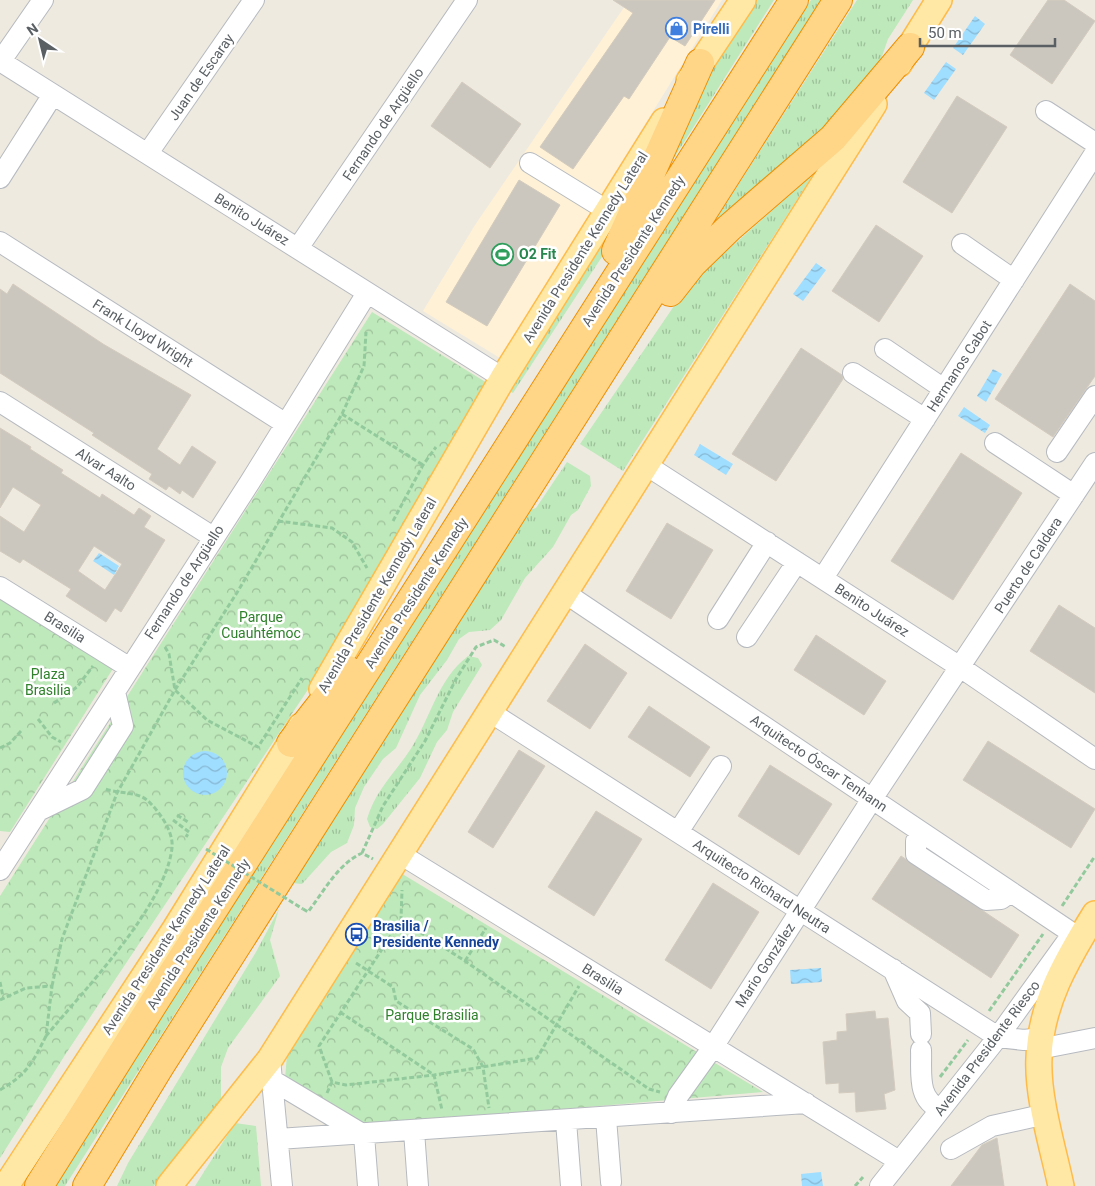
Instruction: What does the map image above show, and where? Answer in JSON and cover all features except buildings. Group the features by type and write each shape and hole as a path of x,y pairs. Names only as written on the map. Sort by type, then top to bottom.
{"highway":[{"name":"Avenida Presidente Kennedy","path":"39,1186 160,993 794,0"},
{"path":"87,1186 160,1066 838,0"},
{"path":"578,406 692,264 729,228 833,138 910,47"},
{"path":"561,365 633,216 700,63"},
{"path":"292,743 456,531"},
{"path":"105,1186 160,1066"}],"main road":[{"name":"Avenida Presidente Kennedy Lateral","path":"6,1186 175,929 292,743 503,378 700,63 743,0"},
{"path":"169,1186 271,1070 395,861 938,0"},
{"name":"Avenida Presidente Riesco","path":"1061,1186 1040,1081 1040,1043 1049,1002 1062,969 1095,914"}],"street":[{"path":"0,61 43,0"},
{"name":"Juan de Escaray","path":"148,153 254,0"},
{"name":"Fernando de Argüello","path":"298,248 467,0"},
{"name":"Benito Juárez","path":"0,61 52,96 148,153 298,248 362,300 503,378"},
{"path":"0,178 52,96"},
{"path":"1046,111 1095,143"},
{"name":"Hermanos Cabot","path":"823,578 1095,153"},
{"path":"530,163 608,211"},
{"name":"Frank Lloyd Wright","path":"0,242 286,424"},
{"path":"962,244 1014,280"},
{"name":"Fernando de Argüello","path":"0,870 286,424 362,300"},
{"path":"885,349 944,389"},
{"path":"853,373 925,419"},
{"path":"1057,452 1095,396"},
{"name":"Alvar Aalto","path":"0,402 213,537"},
{"path":"995,443 1074,495"},
{"name":"Puerto de Caldera","path":"960,667 1095,463"},
{"name":"Benito Juárez","path":"646,465 960,667 1095,759"},
{"path":"718,619 767,542"},
{"path":"747,636 797,562"},
{"name":"Brasilia","path":"0,587 130,668"},
{"name":"Arquitecto Óscar Tenhann","path":"565,592 1072,933"},
{"name":"Mario González","path":"675,1105 872,799 960,667"},
{"name":"Arquitecto Richard Neutra","path":"490,712 998,1037 1040,1043 1095,1038"},
{"path":"678,832 722,766"},
{"name":"Brasilia","path":"395,861 496,913 900,1161"},
{"name":"Avenida Presidente Riesco","path":"880,1186 998,1037 1072,933 1095,910"},
{"path":"893,969 907,1001 920,1013 920,1076 924,1093 931,1105 941,1108"},
{"path":"271,1070 364,1135"},
{"path":"271,1070 282,1186"},
{"path":"278,1140 606,1118 675,1105 806,1104"},
{"path":"951,1148 992,1126 1046,1114"},
{"path":"606,1118 611,1182"},
{"path":"566,1121 571,1186"},
{"path":"414,1132 418,1186"},
{"path":"364,1135 368,1186"}],"path":[{"path":"46,1036 52,986 62,939 117,793 175,690 238,591 342,414 364,366 366,328 362,300"},
{"path":"342,414 423,465"},
{"path":"278,521 332,528 352,542 367,568"},
{"path":"152,633 162,642 169,654 175,690 207,720 258,747"},
{"path":"362,853 383,806 424,741 456,679 476,647 494,640 524,658"},
{"path":"54,703 77,688 104,652"},
{"path":"0,748 10,743 21,731"},
{"path":"0,1090 20,1078 34,1061 46,1036 101,971 153,901 166,870 172,847 172,836 160,816 138,794 117,793"},
{"path":"177,815 188,822"},
{"path":"173,820 189,832 186,837"},
{"path":"206,849 308,912 342,867 353,857 362,853 395,861"},
{"path":"465,961 496,913"},
{"path":"318,1088 327,1093 332,1082 319,1046 401,920 465,961 649,1089 675,1105"},
{"path":"367,970 393,987 396,1001 473,1049 483,1067 491,1126"},
{"path":"332,1082 346,1085 434,1075 537,1058 558,1025 588,970"},
{"path":"0,982 2,998 26,988 52,986"},
{"path":"340,1012 434,1075 446,1130"}],"shaded area":[{"path":"629,0 722,0 500,358 423,311 475,225"}],"green space":[{"path":"757,0 774,0 674,158 670,161 703,85"},
{"path":"811,0 821,0 65,1186 54,1186"},
{"path":"857,0 913,0 888,39 880,62 838,120 701,243"},
{"path":"814,173 623,471 580,444 674,306 701,274"},
{"path":"642,185 609,246 513,393 507,389"},
{"name":"Parque Cuauhtémoc","path":"372,312 492,386 321,670 65,1055 0,1158 0,896"},
{"path":"567,462 590,476 591,486 578,510 571,515 553,547 525,578 501,620 490,630 469,632 459,639 447,660 420,695 396,748 383,759 364,787 355,808 354,825 347,843 331,852 302,884 292,883 530,510 536,508"},
{"name":"Plaza Brasilia","path":"0,596 114,667 10,832 0,831"},
{"path":"468,656 478,658 482,665 453,712 447,730 437,742 420,778 383,824 377,829 370,827 367,819 375,800 410,750 449,676"},
{"name":"Parque Brasilia","path":"399,872 763,1092 376,1125 362,1123 285,1079 288,1043"},
{"path":"279,909 270,940 280,976 228,1048 221,1067 221,1100 154,1186 117,1186 128,1163 256,952"},
{"path":"235,1123 256,1126 261,1186 195,1186"}],"water":[{"path":"975,16 985,24 963,55 953,48"},
{"path":"946,62 956,69 934,100 924,93"},
{"path":"816,263 826,270 803,301 793,294"},
{"path":"993,369 1002,374 986,402 977,396"},
{"path":"964,407 990,425 985,433 958,416"},
{"path":"700,444 733,464 726,475 694,455"},
{"path":"99,553 119,566 114,575 93,561"},
{"path":"209,751 221,757 226,764 226,782 221,789 214,794 201,795 193,792 186,785 183,769 186,761 193,754"},
{"path":"821,968 822,982 791,984 790,970"},
{"path":"821,1172 823,1186 802,1186 801,1174"}],"place":[{"name":"Pirelli","path":"677,29"},
{"name":"O2 Fit","path":"503,254"},
{"name":"Brasilia / Presidente Kennedy","path":"357,934"}]}
